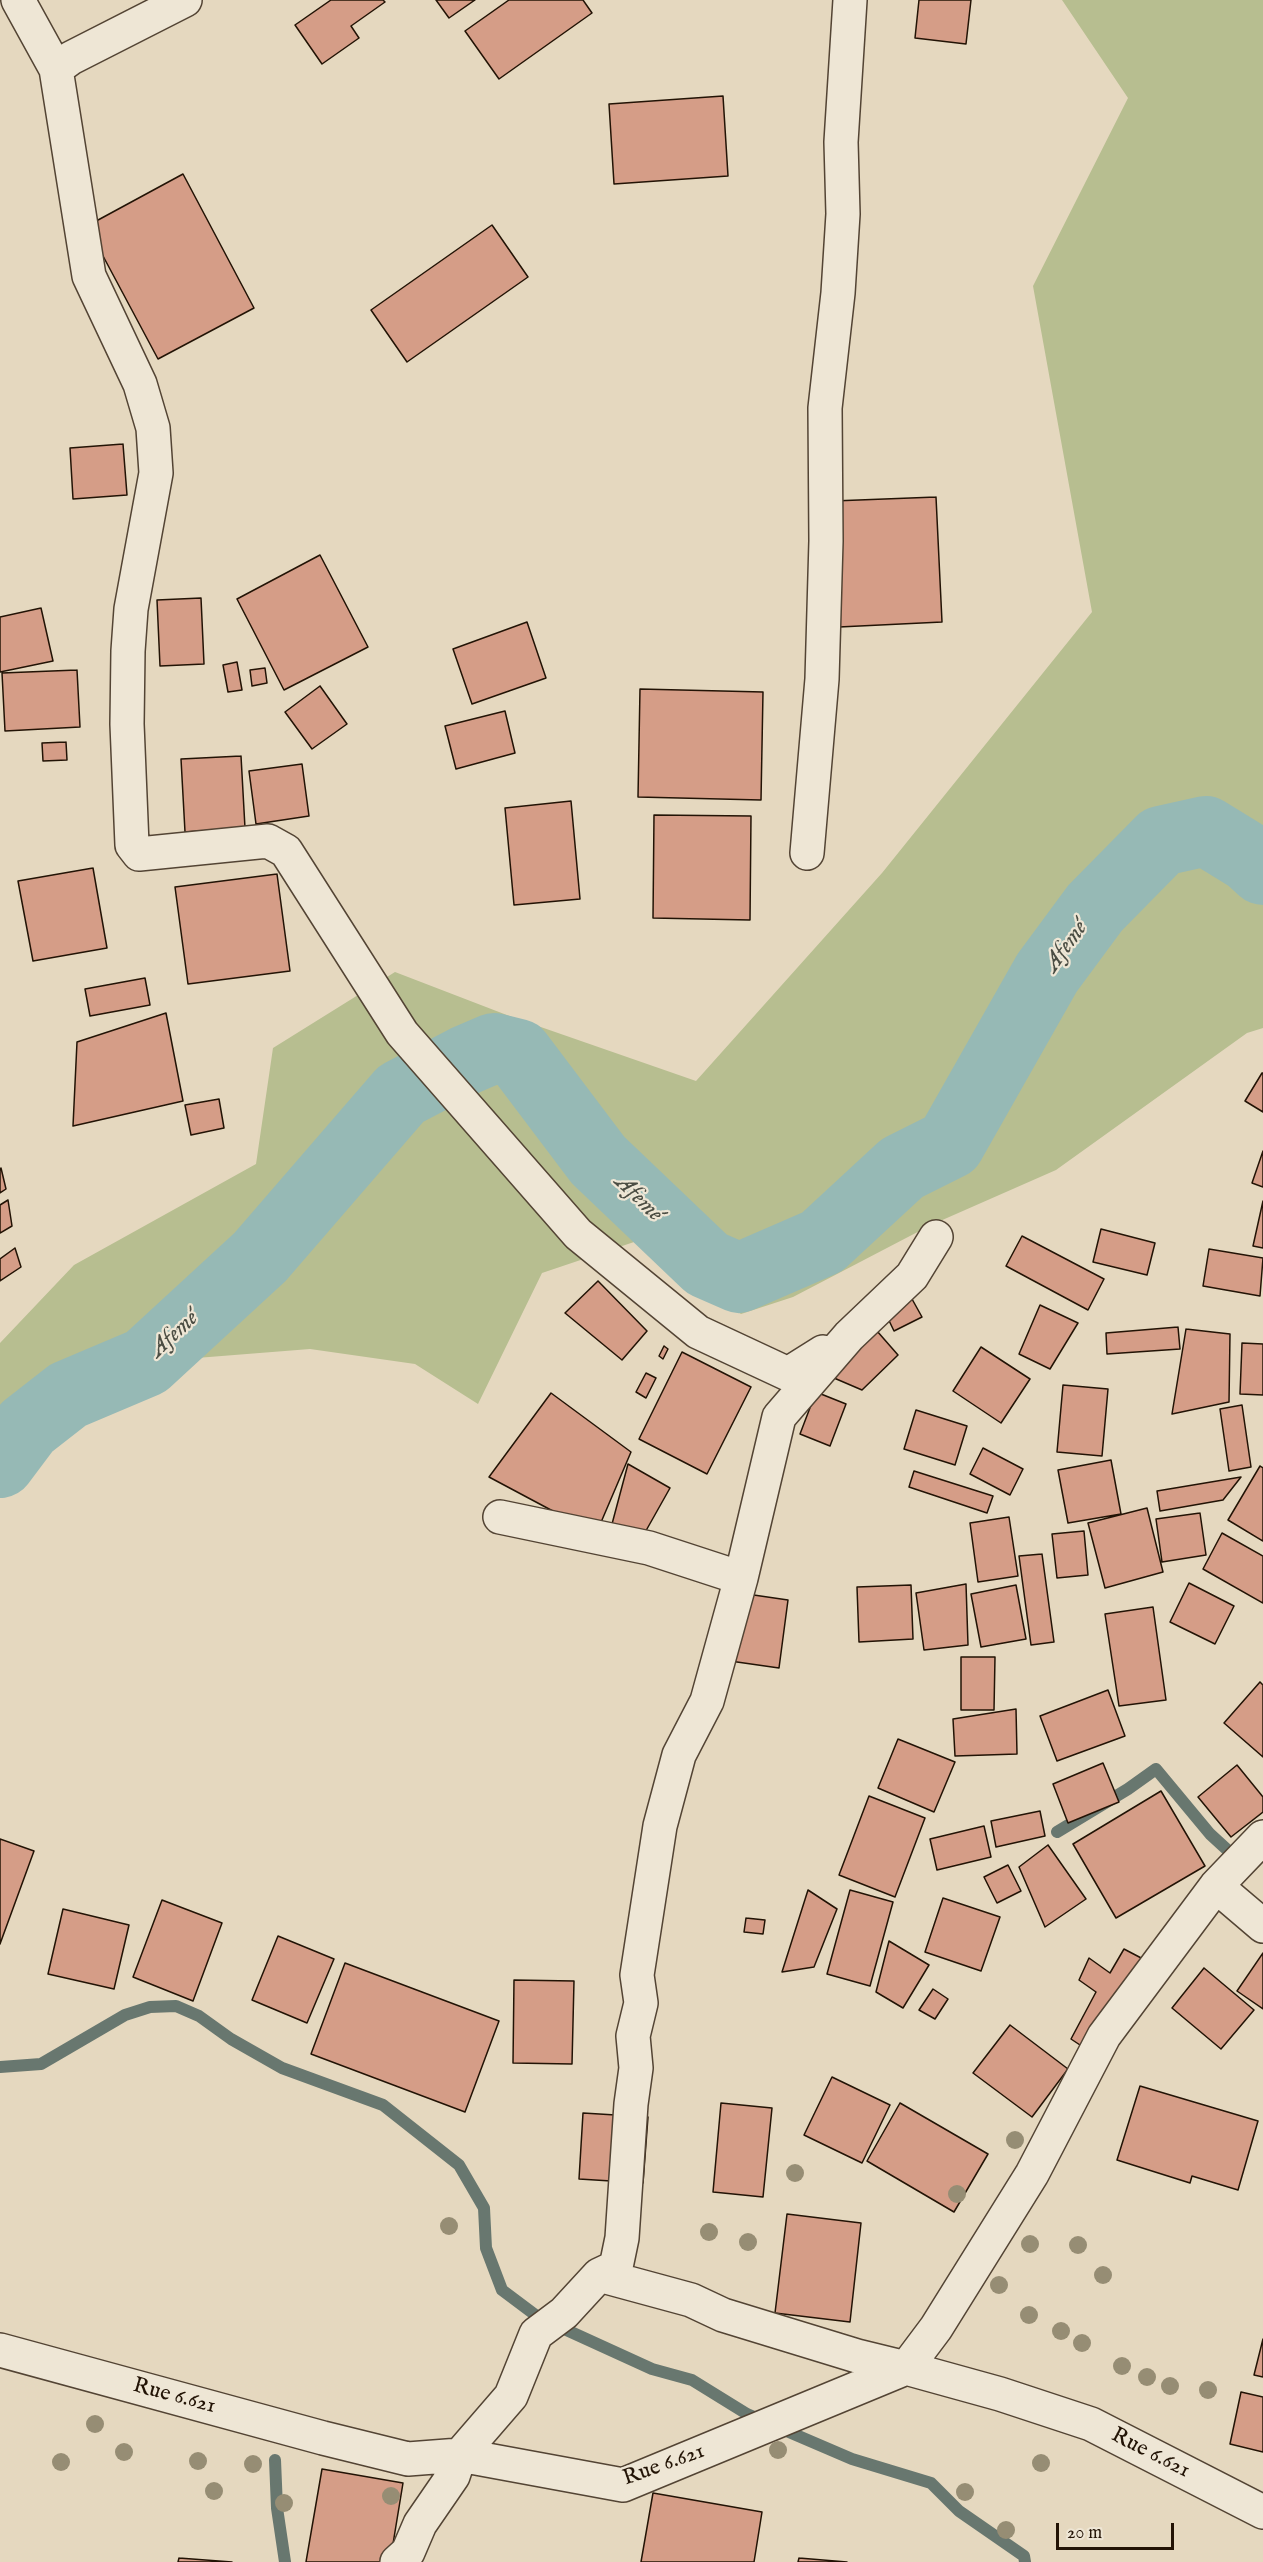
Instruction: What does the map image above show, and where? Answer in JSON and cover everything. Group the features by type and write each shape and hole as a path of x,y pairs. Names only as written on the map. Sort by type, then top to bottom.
{"street":[{"path":"18,0 56,69 89,276 140,384 153,428 156,473 131,609 128,651 127,724 132,845 139,854 268,841 286,851 402,1033 578,1234 698,1332 788,1374 849,1336"},
{"path":"56,69 71,58 184,0"},
{"path":"807,853 822,679 826,541 825,408 838,293 843,214 840,142 850,0"},
{"path":"397,2562 408,2552 420,2524 453,2476 460,2455 511,2396 536,2334 564,2313 599,2275 616,2267 622,2238 631,2104 636,2068 633,2036 641,2002 637,1975 660,1826 679,1755 707,1701 741,1578 779,1417 849,1336 912,1276 936,1237"},
{"path":"500,1517 649,1548 741,1578"},
{"path":"599,2275 691,2300 723,2315 857,2356 906,2368 936,2328 1032,2174 1104,2036 1216,1886 1263,1837"},
{"path":"1216,1886 1263,1926"},
{"name":"Rue 6.621","path":"0,2350 408,2459 460,2455 623,2486 906,2368 1000,2394 1091,2424 1263,2512"}],"green space":[{"path":"1062,0 1263,0 1263,1028 1247,1033 1056,1170 931,1225 793,1297 741,1314 634,1242 542,1273 478,1404 415,1364 310,1349 146,1362 68,1395 27,1427 0,1463 0,1343 74,1265 256,1164 273,1048 395,972 512,1017 696,1081 882,873 1092,612 1033,286 1128,98"}],"building":[{"path":"331,0 383,0 385,2 351,26 359,38 322,64 295,25"},
{"path":"436,0 475,0 449,18"},
{"path":"509,0 583,0 592,13 499,79 465,31"},
{"path":"919,0 971,0 966,44 915,38"},
{"path":"723,96 728,176 614,184 609,104"},
{"path":"183,174 254,308 158,359 87,226"},
{"path":"492,225 528,277 407,362 371,310"},
{"path":"123,444 127,495 73,499 70,448"},
{"path":"936,497 942,622 839,627 833,501"},
{"path":"320,555 368,647 284,690 237,599"},
{"path":"201,598 204,664 160,666 157,600"},
{"path":"41,608 53,661 0,672 0,617"},
{"path":"527,622 546,678 472,704 453,649"},
{"path":"237,662 242,690 228,692 223,665"},
{"path":"265,668 267,683 252,686 250,670"},
{"path":"77,670 80,727 5,731 2,673"},
{"path":"320,686 347,724 312,749 285,712"},
{"path":"640,689 763,692 761,800 638,797"},
{"path":"505,711 515,753 456,769 445,726"},
{"path":"66,742 67,760 43,761 42,743"},
{"path":"241,756 245,828 185,832 181,759"},
{"path":"302,764 309,816 256,824 249,771"},
{"path":"571,801 580,899 514,905 505,808"},
{"path":"654,815 751,816 750,920 653,918"},
{"path":"93,868 107,948 33,961 18,881"},
{"path":"277,874 290,971 188,984 175,887"},
{"path":"145,978 150,1005 90,1016 85,989"},
{"path":"166,1013 183,1101 73,1126 77,1042"},
{"path":"1263,1073 1263,1112 1245,1101"},
{"path":"219,1099 224,1128 191,1135 185,1105"},
{"path":"1263,1151 1263,1187 1252,1183"},
{"path":"0,1169 6,1189 0,1193"},
{"path":"8,1200 12,1226 0,1233 0,1205"},
{"path":"1263,1201 1263,1248 1253,1246"},
{"path":"1101,1229 1155,1243 1147,1275 1093,1262"},
{"path":"1022,1236 1104,1279 1088,1310 1006,1266"},
{"path":"15,1248 21,1267 0,1281 0,1259"},
{"path":"1209,1249 1263,1258 1260,1296 1203,1286"},
{"path":"598,1281 647,1331 622,1360 565,1313"},
{"path":"907,1290 922,1317 894,1331 883,1308"},
{"path":"1040,1305 1078,1323 1050,1369 1019,1354"},
{"path":"870,1323 898,1355 862,1390 827,1375"},
{"path":"1178,1327 1180,1349 1107,1354 1106,1333"},
{"path":"1186,1329 1230,1334 1229,1402 1172,1414"},
{"path":"1242,1343 1263,1344 1263,1395 1240,1394"},
{"path":"664,1346 668,1349 663,1359 659,1356"},
{"path":"981,1347 1030,1379 1001,1423 953,1391"},
{"path":"682,1352 751,1387 707,1474 639,1439"},
{"path":"646,1373 656,1378 646,1398 636,1392"},
{"path":"1063,1385 1108,1389 1102,1456 1057,1452"},
{"path":"816,1392 846,1404 830,1446 800,1434"},
{"path":"551,1393 631,1452 596,1534 489,1477"},
{"path":"1242,1405 1251,1467 1229,1471 1220,1409"},
{"path":"916,1410 967,1426 955,1465 904,1449"},
{"path":"983,1448 1023,1469 1010,1495 970,1474"},
{"path":"1111,1460 1121,1514 1068,1523 1058,1470"},
{"path":"628,1464 670,1488 643,1536 612,1524"},
{"path":"1260,1466 1263,1468 1263,1541 1228,1520"},
{"path":"914,1471 993,1496 987,1513 909,1487"},
{"path":"1241,1477 1223,1500 1160,1511 1157,1491"},
{"path":"1147,1508 1163,1572 1105,1588 1088,1523"},
{"path":"1200,1513 1206,1555 1162,1562 1156,1519"},
{"path":"1009,1517 1018,1576 978,1582 970,1523"},
{"path":"1084,1531 1088,1575 1057,1578 1052,1534"},
{"path":"1222,1533 1263,1556 1263,1603 1203,1569"},
{"path":"1042,1554 1054,1642 1031,1645 1019,1556"},
{"path":"1189,1583 1234,1606 1215,1644 1170,1622"},
{"path":"966,1584 968,1645 924,1650 916,1593"},
{"path":"911,1585 913,1639 859,1642 857,1587"},
{"path":"1016,1585 1026,1639 981,1647 971,1594"},
{"path":"740,1593 788,1600 779,1668 730,1661"},
{"path":"1153,1607 1166,1700 1119,1706 1105,1614"},
{"path":"961,1657 995,1657 994,1710 961,1710"},
{"path":"1260,1682 1263,1685 1263,1757 1224,1723"},
{"path":"1108,1690 1125,1736 1057,1761 1040,1716"},
{"path":"1016,1709 1017,1754 955,1756 953,1719"},
{"path":"898,1739 955,1762 934,1812 878,1788"},
{"path":"1103,1763 1119,1802 1068,1823 1053,1784"},
{"path":"1237,1765 1263,1797 1263,1812 1231,1837 1198,1797"},
{"path":"1161,1791 1205,1866 1116,1918 1073,1844"},
{"path":"869,1796 925,1818 895,1897 839,1875"},
{"path":"1040,1811 1045,1836 996,1847 991,1821"},
{"path":"984,1826 991,1857 937,1870 930,1839"},
{"path":"0,1839 34,1851 0,1944"},
{"path":"1048,1845 1086,1899 1045,1927 1019,1867"},
{"path":"1008,1865 1021,1891 997,1903 984,1877"},
{"path":"808,1890 837,1909 814,1967 782,1972"},
{"path":"850,1890 893,1902 870,1986 827,1974"},
{"path":"943,1898 1000,1917 981,1971 925,1952"},
{"path":"162,1900 222,1923 193,2001 133,1977"},
{"path":"63,1909 129,1925 114,1989 48,1974"},
{"path":"746,1918 765,1920 763,1934 744,1932"},
{"path":"278,1936 334,1959 307,2023 252,2000"},
{"path":"889,1941 929,1965 903,2008 876,1992"},
{"path":"1124,1949 1145,1960 1089,2051 1071,2039 1096,1992 1079,1980 1089,1958 1110,1973"},
{"path":"1263,1953 1263,2009 1237,1991"},
{"path":"345,1963 499,2021 465,2112 311,2054"},
{"path":"1204,1968 1254,2010 1221,2049 1172,2008"},
{"path":"514,1980 574,1981 572,2064 513,2063"},
{"path":"933,1989 948,1999 935,2019 919,2010"},
{"path":"1010,2025 1068,2069 1032,2117 973,2073"},
{"path":"832,2077 890,2105 862,2163 804,2135"},
{"path":"1140,2086 1258,2121 1238,2190 1192,2176 1190,2183 1117,2160"},
{"path":"721,2103 772,2108 763,2197 713,2192"},
{"path":"900,2103 988,2154 954,2212 867,2161"},
{"path":"583,2113 648,2117 643,2183 579,2179"},
{"path":"787,2214 861,2223 850,2322 775,2313"},
{"path":"1263,2339 1263,2377 1254,2375"},
{"path":"1241,2392 1263,2397 1263,2452 1230,2444"},
{"path":"322,2469 403,2483 390,2562 306,2562"},
{"path":"653,2493 762,2512 754,2562 641,2562"},
{"path":"179,2558 232,2562 178,2562"},
{"path":"799,2558 847,2562 798,2562"}],"waterway":[{"name":"Afemé","path":"0,1463 27,1427 68,1395 146,1362 260,1257 401,1094 466,1060 494,1048 518,1054 598,1160 707,1264 739,1278 822,1242 902,1168 950,1144 1047,973 1095,908 1161,841 1206,831 1250,858 1263,870"},
{"path":"1057,1832 1128,1789 1156,1769 1210,1834 1234,1856"},
{"path":"0,2067 41,2064 125,2015 150,2007 176,2006 199,2016 231,2039 282,2068 383,2105 459,2165 484,2208 486,2248 502,2290 538,2317 652,2369 692,2380 747,2414 852,2459 931,2483 959,2511 1024,2556 1025,2562"},
{"path":"275,2460 277,2508 285,2562"}]}
